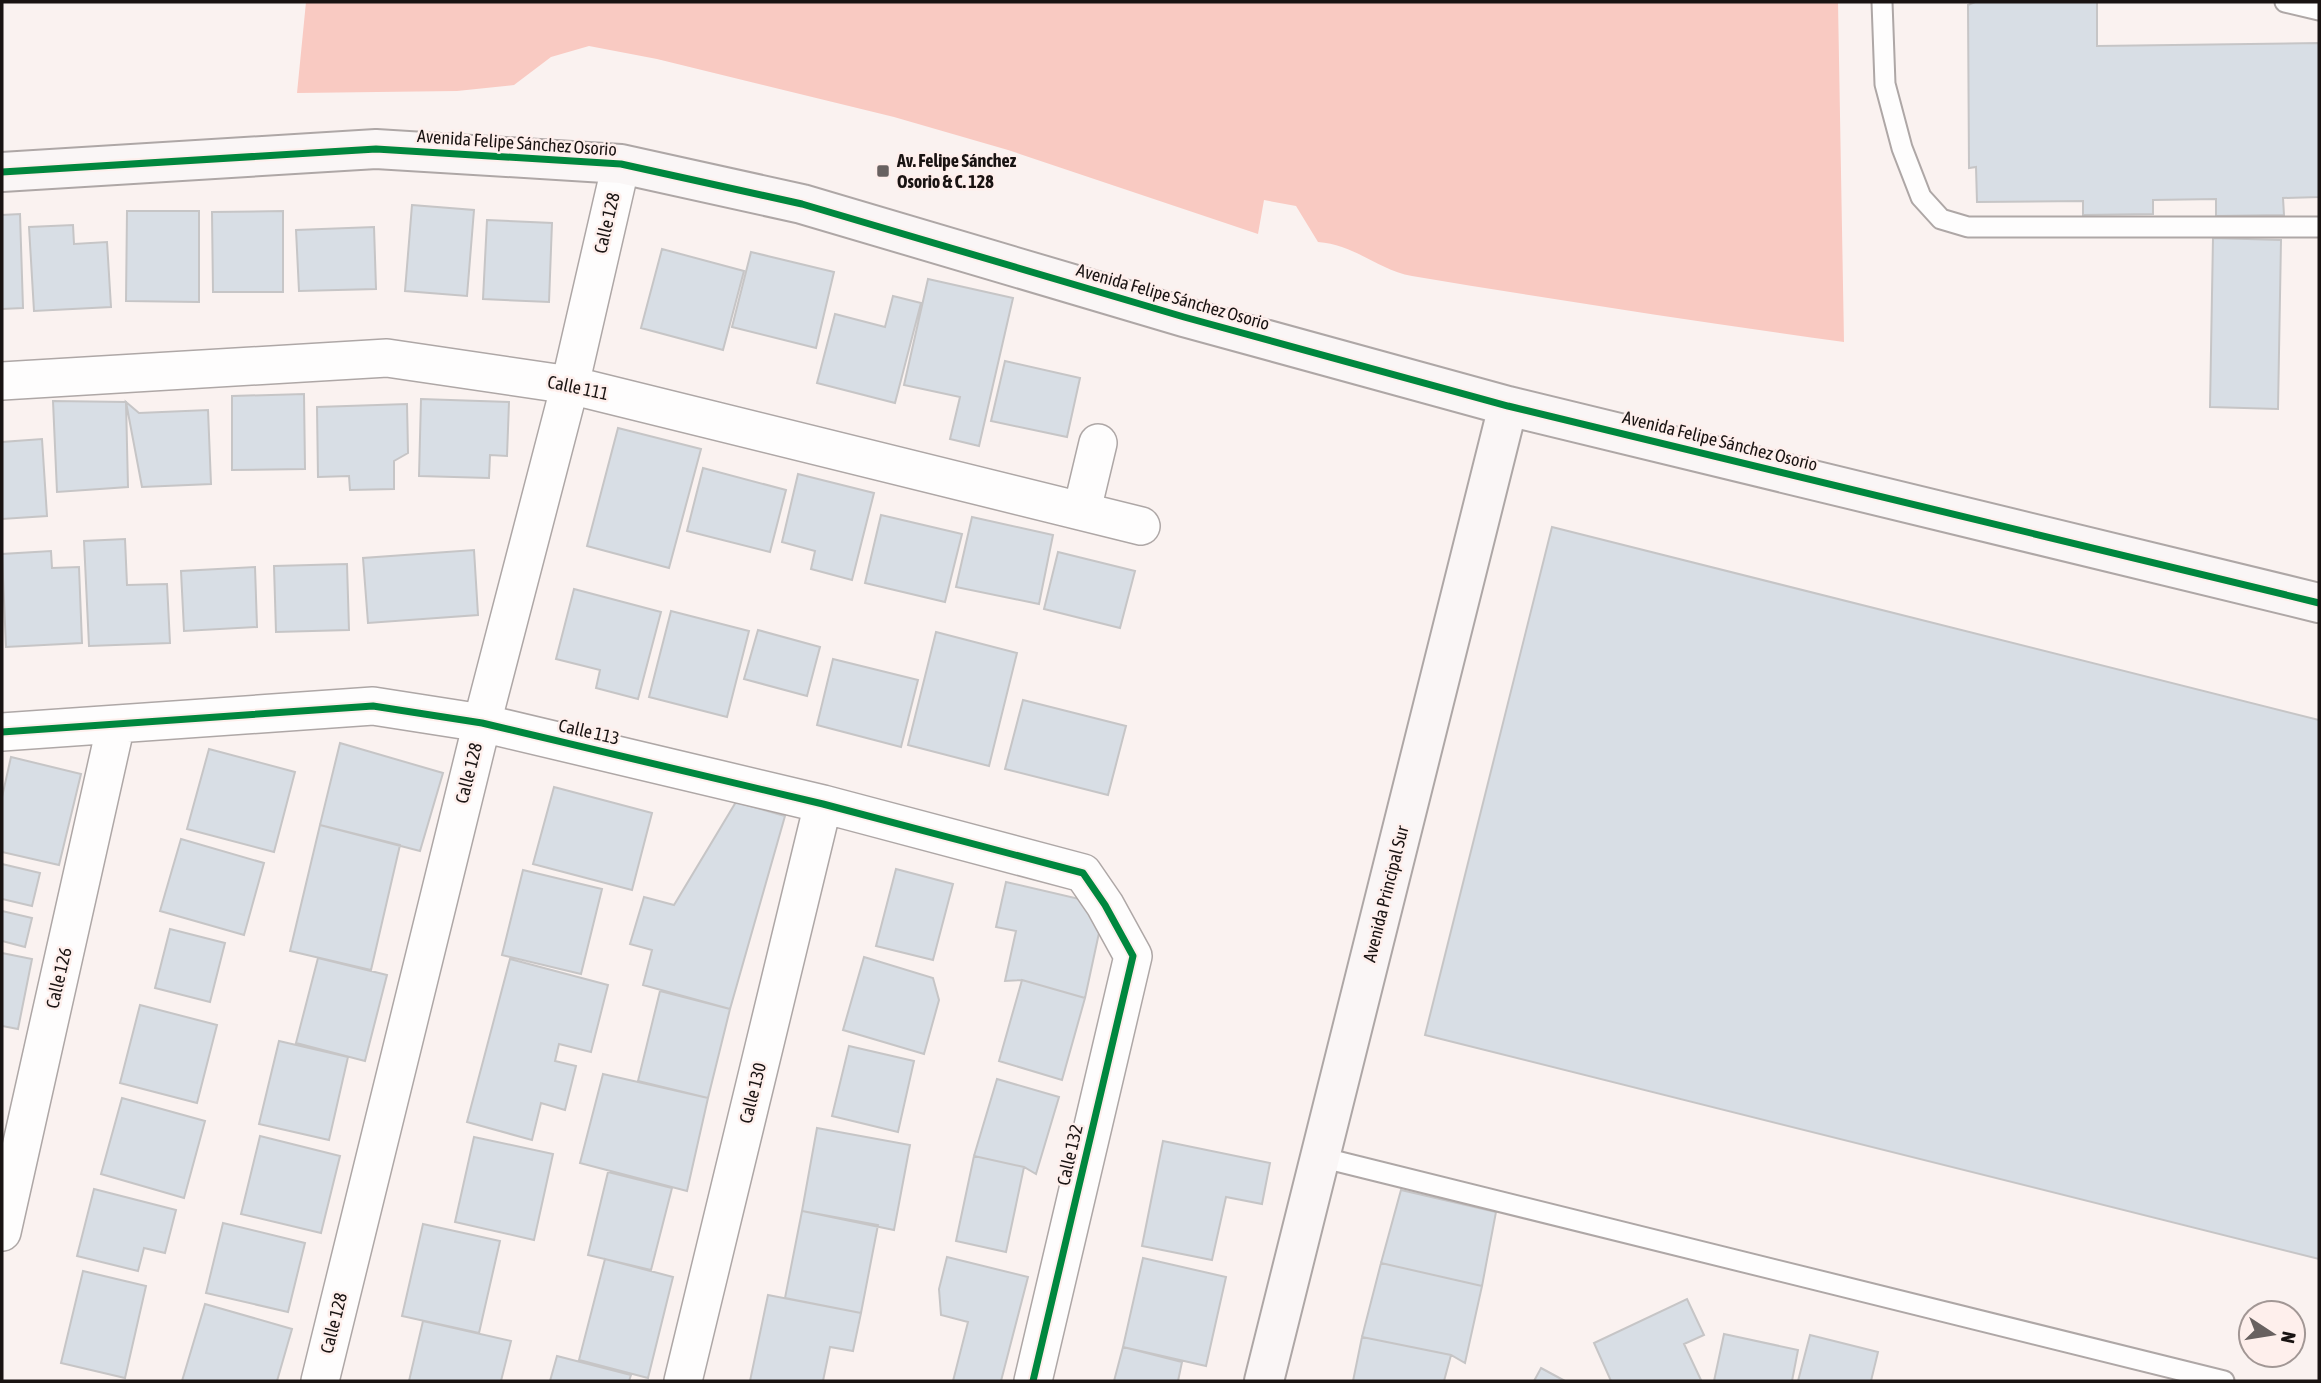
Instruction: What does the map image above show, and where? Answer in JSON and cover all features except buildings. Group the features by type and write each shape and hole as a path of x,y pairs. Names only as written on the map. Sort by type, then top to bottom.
{"street":[{"name":"Avenida Felipe Sánchez Osorio","path":"2,172 376,149 621,164 802,204 1184,317 1508,406 2319,603"},
{"name":"Calle 128","path":"320,1381 482,723 570,385 621,164"},
{"name":"Calle 111","path":"2,381 387,358 570,385 1141,526"},
{"name":"Avenida Principal Sur","path":"1264,1381 1508,406"},
{"path":"1082,510 1098,443"},
{"name":"Calle 113","path":"2,732 373,706 482,723 822,804 1083,873 1105,905 1122,937"},
{"name":"Calle 126","path":"2,1232 116,724"},
{"name":"Calle 130","path":"683,1381 822,804"},
{"name":"Calle 132","path":"1032,1381 1133,956 1122,937"}],"lane":[{"path":"1882,2 1885,84 1898,135 1921,197 1941,219 1968,227 2319,227"},
{"path":"2285,2 2319,10"},
{"path":"1320,1157 2224,1381"}],"shaded area":[{"path":"306,2 1838,2 1844,342 1412,276 1388,269 1344,248 1318,242 1296,206 1264,200 1258,234 1008,150 894,117 657,59 589,46 551,57 514,85 457,91 297,93"}],"cycle path":[{"path":"2,172 376,149 621,164 802,204 1184,317 1508,406 2319,603"},
{"path":"2,732 373,706 482,723 823,804 1083,873 1105,905 1133,956 1033,1381"}],"place":[{"name":"Av. Felipe Sánchez Osorio & C. 128","path":"883,171"}]}
